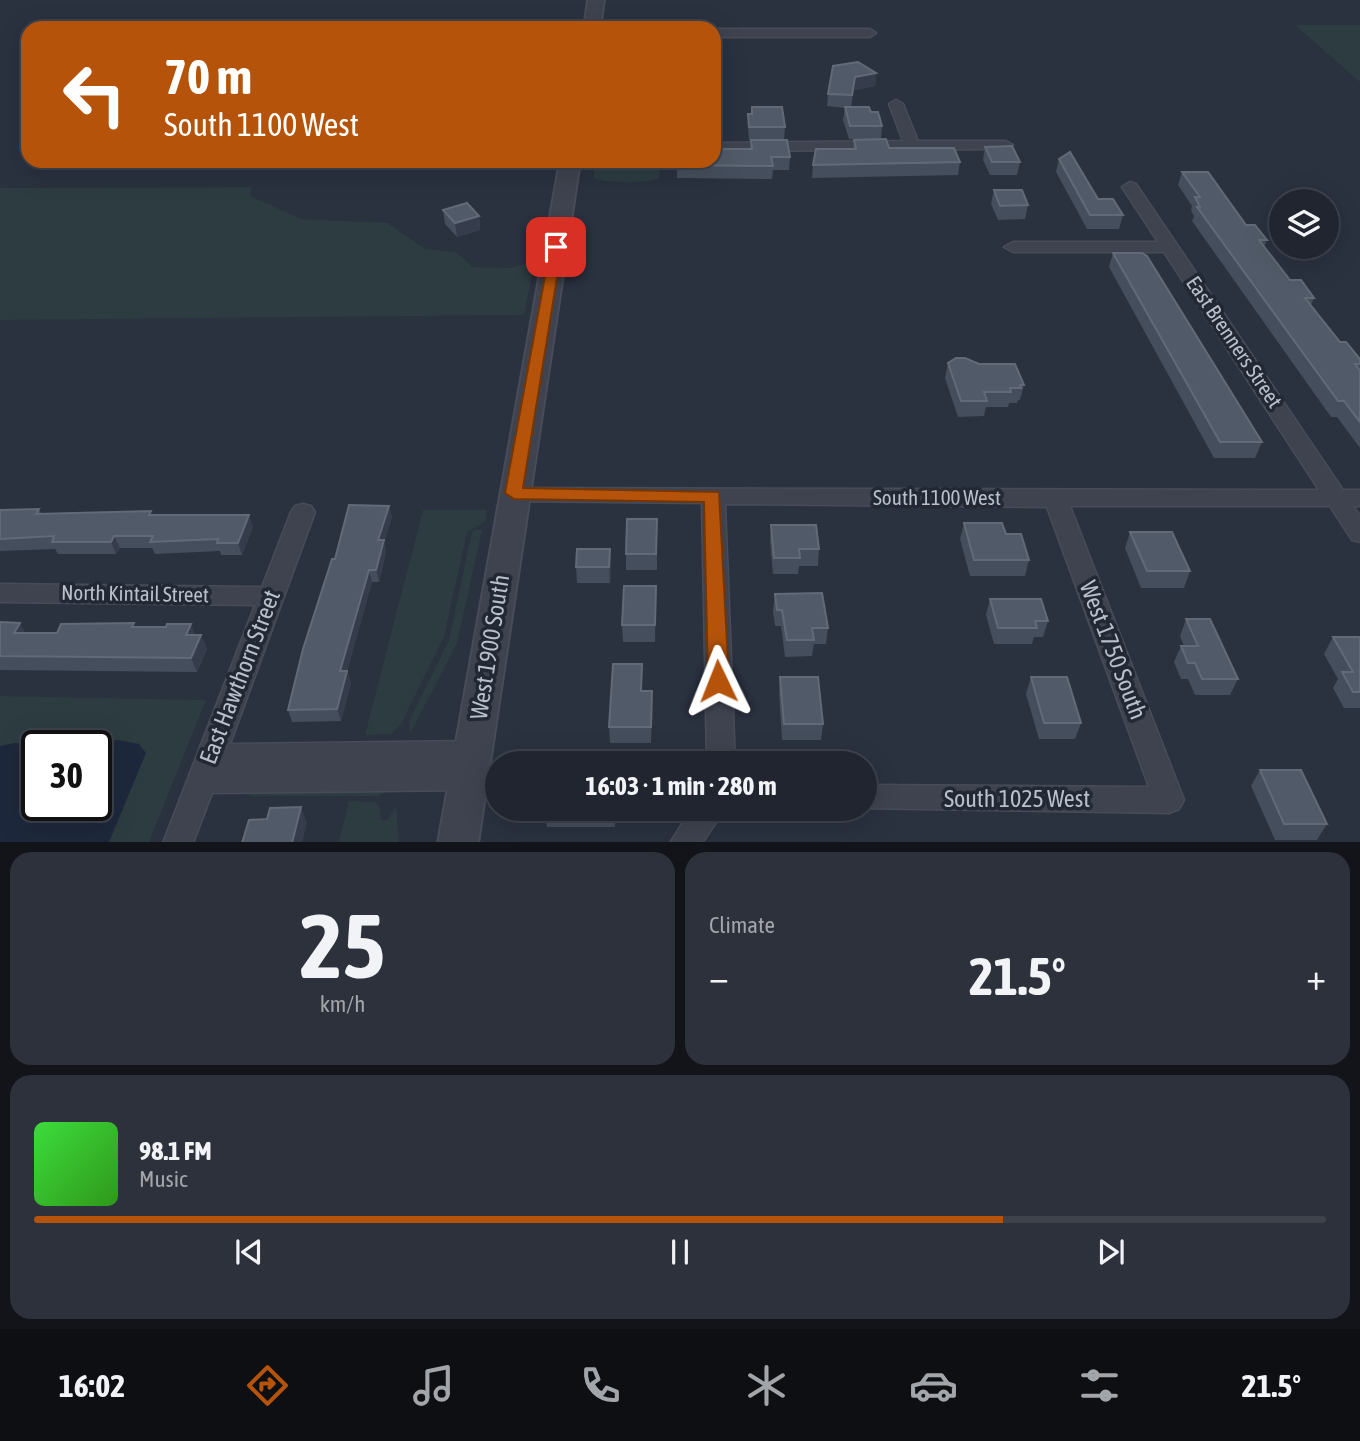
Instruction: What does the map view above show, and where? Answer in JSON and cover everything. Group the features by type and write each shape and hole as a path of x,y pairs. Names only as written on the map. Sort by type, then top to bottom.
{"street":[{"path":"593,21 596,0"},
{"path":"721,33 870,33"},
{"path":"896,104 912,146"},
{"path":"721,147 1006,145"},
{"name":"West 1900 South","path":"458,842 569,168"},
{"name":"East Brenners Street","path":"1130,187 1349,498 1360,534"},
{"path":"1013,247 1170,247"},
{"name":"South 1100 West","path":"514,493 1056,499 1349,498"},
{"path":"713,496 721,751"},
{"name":"West 1750 South","path":"1056,499 1169,800"},
{"name":"East Hawthorn Street","path":"178,842 303,512"},
{"name":"North Kintail Street","path":"0,593 271,596"},
{"path":"206,768 471,765"},
{"name":"South 1025 West","path":"877,798 1169,800"},
{"path":"685,842 699,821"}],"shaded area":[{"path":"1295,25 1360,25 1360,82"},
{"path":"660,168 659,178 654,180 626,182 594,178 594,169"},
{"path":"251,187 251,196 301,219 388,223 425,249 456,252 473,267 509,268 525,264 536,254 524,315 0,320 0,188"},
{"path":"423,510 487,510 485,522 467,532 444,637 400,726 391,734 365,735"},
{"path":"475,529 482,530 457,643 410,734 409,721 449,640 472,532"},
{"path":"0,696 206,700 149,842 0,842"},
{"path":"240,791 385,792 379,796 251,796"},
{"path":"349,801 375,802 380,808 381,820 387,820 396,807 399,842 339,842"}],"water":[{"path":"112,741 139,744 146,753 109,842 0,842 0,746 21,743 21,821 112,821"}],"building":[{"path":"858,62 876,73 855,77 852,95 828,94 833,66"},
{"path":"752,107 782,107 785,127 749,127 748,114 752,114"},
{"path":"845,107 869,107 871,112 878,112 882,126 850,126"},
{"path":"886,139 889,148 954,148 960,162 813,165 816,149 856,149 854,140"},
{"path":"751,140 787,140 790,157 771,157 773,166 721,165 721,149 752,149"},
{"path":"1012,146 1020,162 992,162 985,147"},
{"path":"1070,152 1098,199 1113,199 1123,215 1090,215 1059,159"},
{"path":"1182,172 1208,172 1246,225 1255,225 1267,240 1259,240 1269,253 1269,259 1274,259 1290,280 1301,280 1314,298 1305,298 1340,342 1346,342 1360,359 1360,364 1355,364 1360,371 1360,422 1344,401 1338,401 1197,207 1200,207 1195,197 1200,197"},
{"path":"994,190 1022,190 1028,205 1000,206"},
{"path":"467,203 479,216 455,223 443,210"},
{"path":"1113,253 1142,253 1147,256 1262,442 1220,442"},
{"path":"956,358 965,358 979,364 1015,364 1024,385 1020,385 1021,388 1010,388 1011,392 984,392 987,401 961,401 948,363"},
{"path":"349,505 389,506 378,540 384,540 376,570 369,570 340,671 347,671 337,709 288,710 303,649 332,559 335,559"},
{"path":"39,509 36,514 151,511 149,515 249,515 238,543 217,543 218,539 150,542 153,536 114,536 111,542 52,542 54,536 0,539 0,510"},
{"path":"627,519 657,519 656,554 626,554"},
{"path":"964,523 1002,523 1006,534 1021,534 1029,560 974,560"},
{"path":"771,525 816,525 819,549 799,549 800,558 774,558"},
{"path":"1130,532 1172,532 1190,571 1147,571"},
{"path":"577,549 610,549 609,567 576,567"},
{"path":"624,586 656,586 655,625 622,625"},
{"path":"822,593 828,628 812,628 814,640 787,640 782,610 777,610 775,594"},
{"path":"990,599 1041,599 1048,621 1035,621 1037,628 998,628"},
{"path":"1186,619 1210,619 1238,679 1202,679 1195,663 1188,663 1181,646 1198,646"},
{"path":"0,622 20,623 14,633 57,633 61,624 134,623 132,627 166,627 167,624 191,624 186,635 201,635 191,658 0,656"},
{"path":"1333,637 1360,637 1360,692 1353,692 1342,672 1353,672"},
{"path":"613,664 642,664 641,691 652,691 651,727 609,727"},
{"path":"780,677 818,677 823,724 784,724"},
{"path":"1031,677 1067,677 1081,723 1044,723"},
{"path":"1260,770 1301,770 1327,824 1284,824"},
{"path":"301,807 292,842 242,842 249,820 267,819 270,808"}],"route":[{"path":"556,247 514,493 713,496 718,681"}]}
